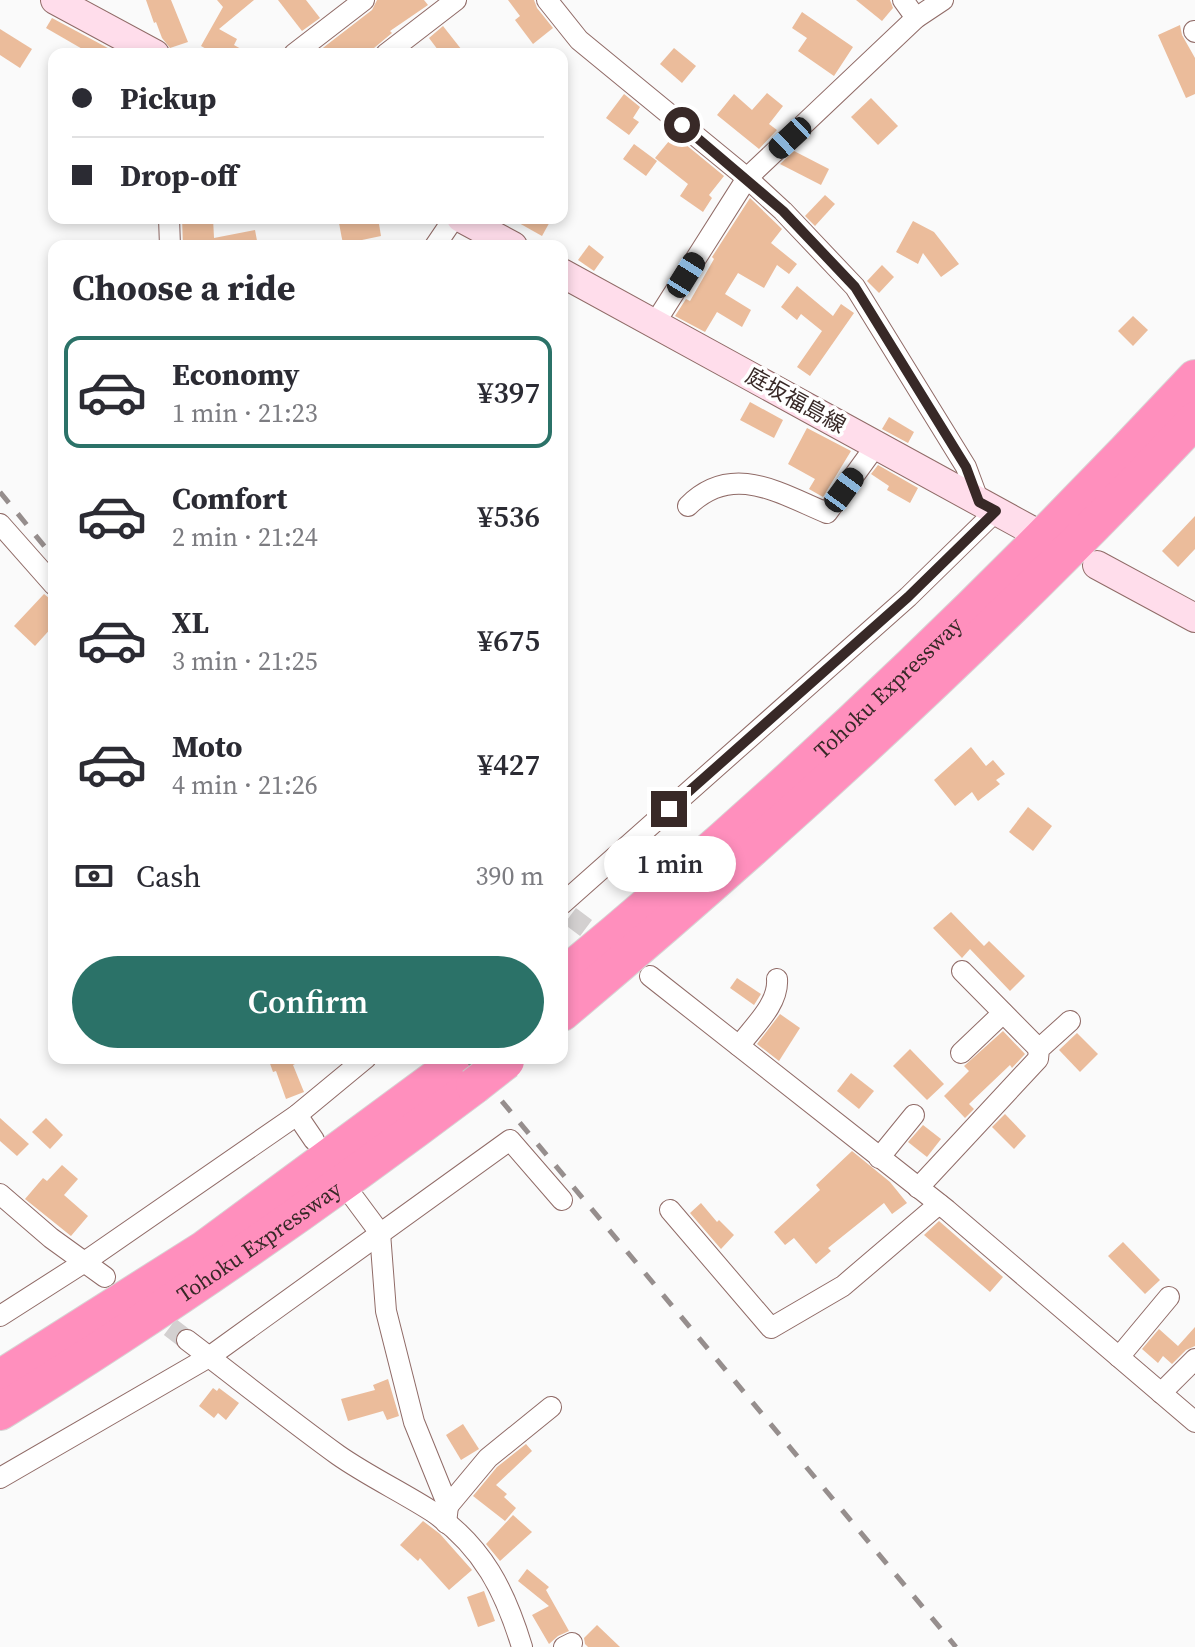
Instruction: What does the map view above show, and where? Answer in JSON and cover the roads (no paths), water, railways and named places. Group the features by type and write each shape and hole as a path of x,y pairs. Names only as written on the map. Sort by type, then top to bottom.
{"highway":[{"name":"Tohoku Expressway","path":"568,972 775,793 903,672 1029,550 1195,378"},
{"name":"Tohoku Expressway","path":"568,1008 792,814 908,706 1054,565 1195,420"},
{"name":"Tohoku Expressway","path":"0,1378 204,1249 464,1069 486,1064"},
{"name":"Tohoku Expressway","path":"0,1412 214,1275 334,1191 464,1069"}],"main road":[{"path":"55,0 144,48"},
{"path":"472,224 502,240"},
{"name":"庭坂福島線","path":"568,276 1029,529"},
{"path":"1097,565 1189,614"}],"street":[{"path":"302,48 364,0"},
{"path":"394,48 456,0"},
{"path":"547,0 579,40 747,178 855,287 966,467 987,507 908,597 568,907"},
{"path":"903,0 916,18"},
{"path":"655,323 747,178 916,18 943,0"},
{"path":"688,506 710,487 747,482 827,513 877,444"},
{"path":"0,524 48,578"},
{"path":"1189,614 1195,638"},
{"path":"962,971 1039,1049"},
{"path":"650,976 939,1204 1195,1422"},
{"path":"739,1046 772,1002 778,990 777,979"},
{"path":"961,1053 1003,1013"},
{"path":"918,1188 1038,1059 1039,1049 1070,1021"},
{"path":"0,1316 83,1263 297,1115 354,1064"},
{"path":"297,1115 314,1140"},
{"path":"879,1158 914,1115"},
{"path":"0,1478 209,1357 510,1140 562,1200"},
{"path":"0,1194 83,1263 105,1277"},
{"path":"354,1198 380,1233 386,1311 400,1374 447,1514 489,1567 508,1602 522,1647"},
{"path":"670,1210 771,1328 843,1286 939,1204"},
{"path":"1119,1357 1169,1297"},
{"path":"187,1340 339,1455 434,1513 447,1514"},
{"path":"1161,1393 1195,1359"},
{"path":"447,1514 488,1458 551,1407"}],"tunnel":[{"path":"570,916 609,945"},
{"path":"146,1309 187,1340"}],"railway":[{"path":"0,492 48,551"},
{"path":"471,1064 956,1647"}]}
